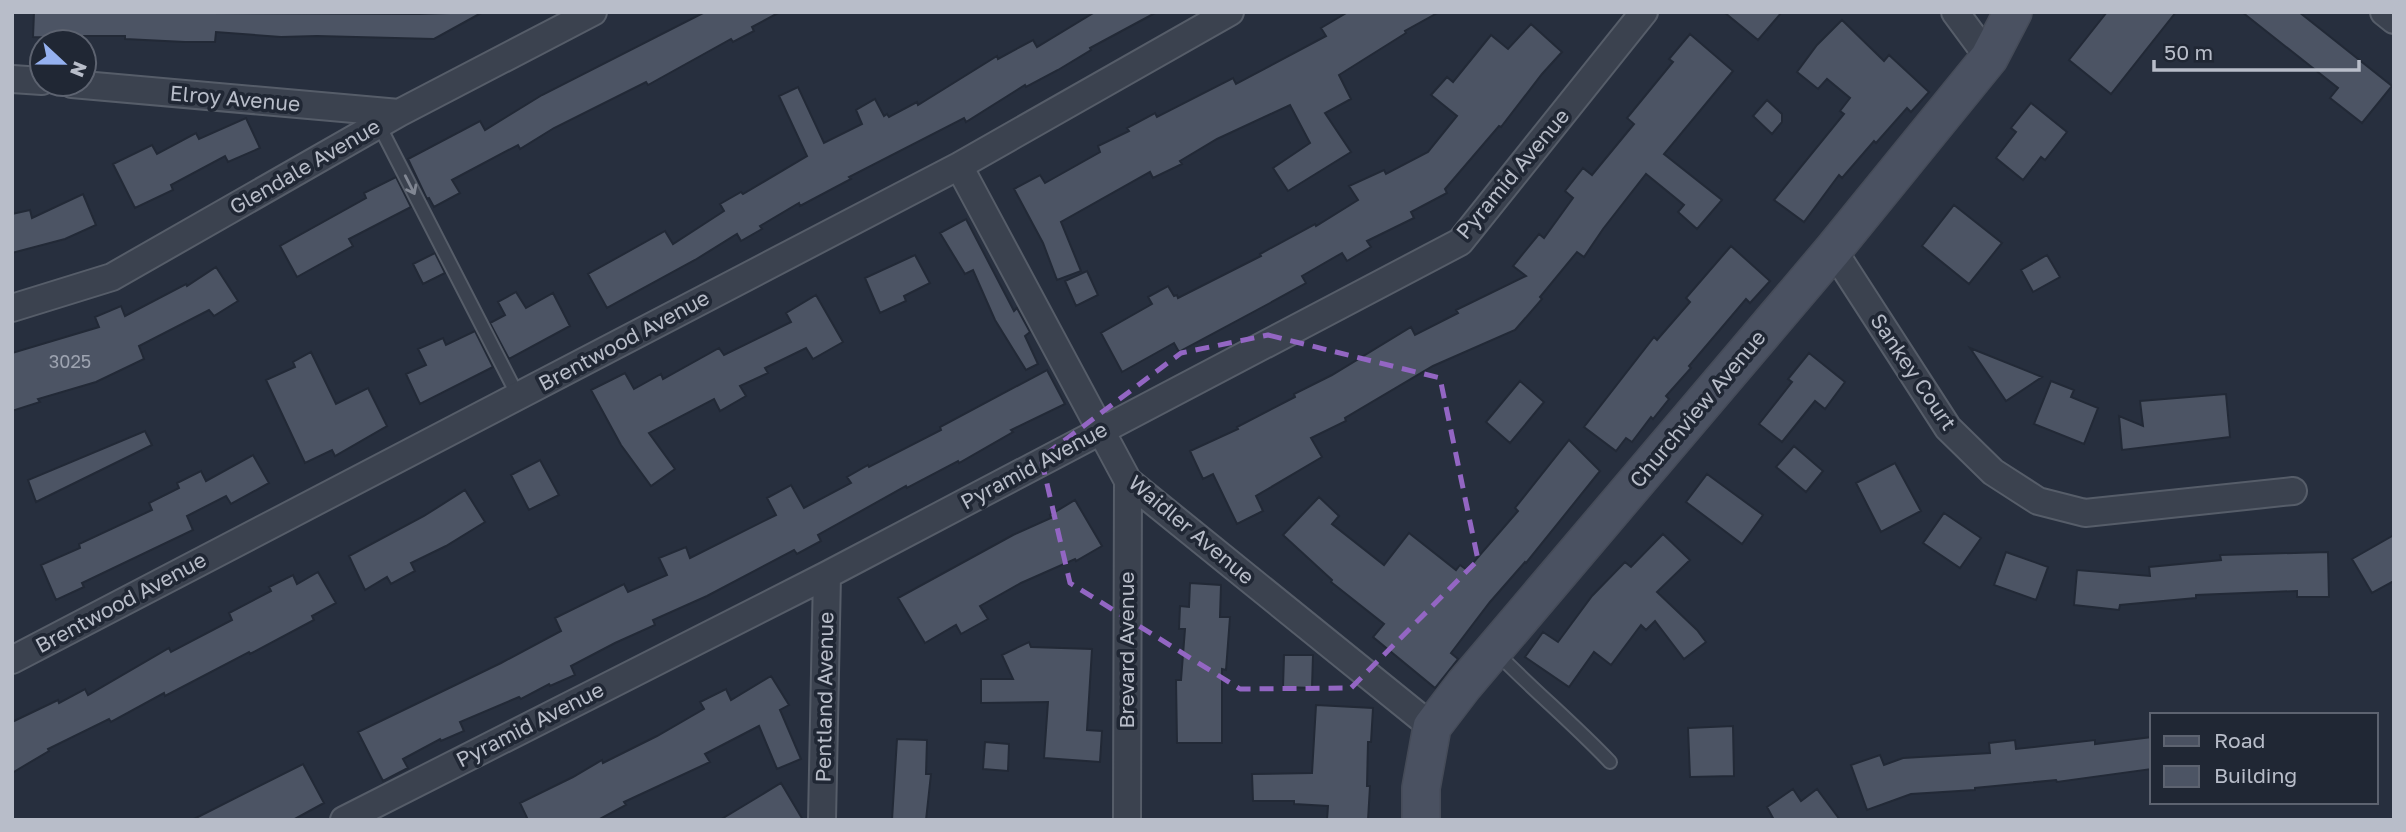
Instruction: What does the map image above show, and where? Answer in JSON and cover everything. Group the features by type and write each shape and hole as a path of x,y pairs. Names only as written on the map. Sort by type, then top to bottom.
{"street":[{"name":"Glendale Avenue","path":"12,308 112,276 389,119 593,12"},
{"name":"Brentwood Avenue","path":"12,660 959,166 1230,12"},
{"name":"Pyramid Avenue","path":"344,820 827,575 1461,242 1644,12"},
{"path":"1955,12 1989,58"},
{"name":"Churchview Avenue","path":"1421,820 1421,788 1432,727 1833,250 1989,58 2013,12"},
{"path":"2384,12 2394,20"},
{"name":"Elroy Avenue","path":"98,87 389,119"},
{"name":"Waidler Avenue","path":"959,166 1128,481 1432,727"},
{"name":"Sankey Court","path":"1833,250 1948,428 1993,472 2038,501 2085,513 2293,491"},
{"name":"Brevard Avenue","path":"1126,820 1128,481"},
{"name":"Pentland Avenue","path":"822,820 827,575"}],"lane":[{"path":"389,119 518,396"},
{"path":"1494,650 1534,692 1584,735 1610,762"}],"highlighted area":[{"path":"1268,335 1440,378 1478,560 1351,688 1240,689 1070,583 1041,458 1181,353"}],"building":[{"path":"34,12 483,12 434,39 281,37 216,32 215,42 185,42 98,36 98,28 33,28"},
{"path":"705,12 780,12 752,27 754,31 733,42 731,39 648,85 646,82 554,128 520,149 518,145 452,180 460,193 434,207 429,198 427,199 408,159 480,121 485,130 542,95"},
{"path":"1095,12 1157,12 1090,48 1091,50 1058,70 1026,87 1025,85 966,122 964,118 849,177 851,179 800,206 799,203 760,226 762,229 741,241 737,234 607,308 588,274 665,231 673,244 724,211 720,204 741,192 743,194 807,156 779,96 798,87 824,143 862,124 856,110 875,99 884,116 887,114 889,117 917,102 918,105 997,56 998,59 1033,40 1037,47"},
{"path":"1348,12 1439,12 1339,75 1351,99 1325,113 1351,152 1288,191 1273,168 1310,143 1290,105 1217,139 1180,161 1182,164 1153,178 1150,172 1061,222 1081,271 1057,280 1043,243 1014,189 1040,175 1045,183 1100,152 1098,146 1129,131 1127,128 1155,113 1157,117 1233,78 1236,84 1326,36 1321,28"},
{"path":"1724,12 1782,12 1758,40"},
{"path":"2107,12 2176,12 2111,94 2069,60"},
{"path":"2242,12 2299,12 2392,86 2362,123 2330,98 2338,88"},
{"path":"1842,20 1884,61 1889,55 1929,92 1911,112 1907,108 1842,178 1839,175 1804,222 1774,200 1844,114 1840,111 1850,98 1827,79 1818,89 1797,72 1817,45"},
{"path":"1531,24 1562,52 1501,127 1499,126 1445,189 1447,193 1411,212 1414,218 1367,241 1371,247 1347,261 1342,253 1302,276 1306,283 1270,303 1179,352 1174,343 1122,372 1101,333 1152,304 1148,297 1168,286 1178,298 1261,256 1260,254 1315,224 1316,226 1358,200 1349,186 1384,170 1386,174 1428,152 1457,116 1431,95 1447,77 1453,82 1491,35 1508,49"},
{"path":"1690,34 1733,71 1664,154 1722,200 1697,229 1678,212 1684,205 1646,174 1584,257 1577,252 1515,330 1433,366 1345,418 1346,421 1311,438 1322,457 1256,496 1263,511 1237,524 1213,474 1203,479 1190,451 1238,429 1237,427 1295,397 1294,394 1332,375 1411,327 1415,335 1458,313 1456,310 1526,276 1513,266 1539,234 1544,238 1573,198 1565,191 1583,168 1592,175 1634,124 1627,118 1673,62 1669,59"},
{"path":"1767,100 1782,114 1782,122 1772,134 1753,116"},
{"path":"2031,103 2067,132 2045,160 2041,157 2023,180 1996,158 2016,132 2011,128"},
{"path":"246,118 260,148 228,162 225,156 171,185 173,190 135,208 113,164 152,145 157,154 196,133 199,139"},
{"path":"396,177 411,207 349,239 353,246 297,277 280,246 366,198 364,193"},
{"path":"83,194 96,225 65,239 12,253 12,214 30,210 32,218"},
{"path":"1954,205 2002,243 1969,284 1922,246"},
{"path":"966,219 1014,311 1017,308 1030,332 1025,336 1038,364 1026,370 995,320 973,270 965,274 940,233"},
{"path":"1731,246 1770,281 1750,303 1746,299 1689,366 1691,368 1666,396 1669,399 1653,419 1651,417 1632,442 1626,438 1616,451 1584,427 1654,337 1657,340 1690,302 1686,298"},
{"path":"435,253 445,273 423,284 413,264"},
{"path":"915,255 930,283 904,296 906,301 880,313 865,278"},
{"path":"2047,255 2060,277 2033,292 2021,270"},
{"path":"216,267 238,301 214,316 209,310 139,346 144,359 96,382 38,399 40,402 12,411 12,353 99,327 95,317 121,306 125,316 186,284 187,286"},
{"path":"1087,271 1098,295 1076,306 1065,281"},
{"path":"516,292 526,308 553,293 570,326 509,359 490,323 505,315 498,302"},
{"path":"816,295 843,342 813,359 806,348 765,368 768,373 740,386 746,396 720,411 714,399 649,433 675,469 651,486 621,445 591,390 625,373 634,389 661,374 663,379 719,348 724,355 791,322 786,313"},
{"path":"475,331 493,367 420,404 406,374 426,365 418,349 443,338 446,345"},
{"path":"1970,348 2042,377 2006,401"},
{"path":"311,352 336,404 368,388 387,426 335,456 332,450 305,463 266,380 295,367 293,362"},
{"path":"1809,353 1845,382 1825,409 1815,401 1782,442 1759,424 1792,382 1788,379"},
{"path":"1047,370 1065,404 1011,430 1013,432 959,463 958,461 907,488 906,486 818,535 821,541 797,554 794,550 707,596 653,620 655,625 571,666 575,675 460,722 464,731 441,741 440,739 403,759 408,768 383,781 358,732 561,631 555,618 624,584 628,592 667,575 659,558 686,547 690,558 776,515 767,498 791,485 804,508 851,483 847,477 868,465 869,467 941,430 940,427"},
{"path":"1520,381 1544,402 1510,443 1486,422"},
{"path":"2051,381 2074,390 2071,397 2098,408 2084,444 2034,424"},
{"path":"2226,394 2230,437 2122,450 2119,416 2143,426 2140,401"},
{"path":"145,431 152,445 36,502 28,480"},
{"path":"1569,440 1600,471 1526,563 1490,602 1451,653 1458,659 1435,688 1373,637 1384,624 1331,582 1332,580 1283,535 1319,497 1339,516 1332,524 1384,565 1409,533 1456,570 1460,565 1467,570 1518,511 1515,508"},
{"path":"1794,446 1823,471 1806,492 1776,467"},
{"path":"253,455 269,483 231,504 226,496 187,516 193,530 82,583 84,587 56,600 41,565 152,510 149,503 179,488 177,483 201,471 206,481"},
{"path":"540,460 559,495 529,510 511,475"},
{"path":"1895,463 1921,511 1881,532 1856,483"},
{"path":"1707,474 1763,515 1742,544 1686,502"},
{"path":"465,490 485,522 411,563 415,571 391,584 387,577 365,590 349,556 424,516"},
{"path":"1075,500 1102,546 1076,561 1075,559 1021,583 980,606 988,619 961,634 956,625 925,643 898,598 1013,535 1051,518 1050,515"},
{"path":"1944,513 1981,538 1960,568 1923,543"},
{"path":"1663,534 1690,560 1657,592 1706,642 1684,659 1655,621 1646,630 1641,625 1611,665 1594,652 1569,687 1525,657 1543,632 1558,642 1592,596 1625,562 1631,567"},
{"path":"2394,535 2394,581 2372,593 2352,559"},
{"path":"2006,552 2048,567 2036,600 1994,585"},
{"path":"2328,552 2329,597 2297,597 2297,591 2196,595 2196,598 2120,605 2119,610 2074,605 2077,570 2150,576 2149,567 2221,560 2220,555"},
{"path":"318,572 336,603 312,616 314,620 165,696 164,693 111,722 109,719 48,749 49,751 12,773 12,722 85,689 88,695 169,648 171,652 232,620 229,613 271,591 269,587 293,575 297,584"},
{"path":"1190,583 1221,585 1220,617 1230,617 1226,670 1222,669 1222,743 1177,743 1176,680 1181,680 1185,629 1179,629 1180,606 1189,607"},
{"path":"1029,642 1031,647 1092,649 1087,730 1102,731 1100,762 1044,758 1048,702 981,703 981,679 1013,679 1002,655"},
{"path":"1284,655 1313,655 1312,688 1283,687"},
{"path":"771,676 789,705 780,710 801,759 777,769 759,726 705,754 710,762 624,802 626,805 598,820 528,820 520,803 602,760 603,763 657,736 704,709 700,702 726,689 731,700"},
{"path":"1316,705 1373,708 1371,742 1368,742 1368,820 1327,820 1328,806 1294,804 1294,801 1253,801 1252,774 1312,773"},
{"path":"1733,726 1734,776 1690,777 1688,728"},
{"path":"2150,737 2150,769 2057,782 1911,794 1867,810 1851,765 1880,755 1884,765 1903,758 1990,753 1989,743 2015,740 2016,749 2095,740 2095,744"},
{"path":"897,739 927,740 926,774 931,774 926,820 892,820"},
{"path":"985,742 1009,744 1008,771 983,769"},
{"path":"303,764 324,803 293,820 192,820"},
{"path":"781,783 803,820 720,820"},
{"path":"1793,789 1801,801 1817,789 1840,820 1774,820 1767,807"}]}
